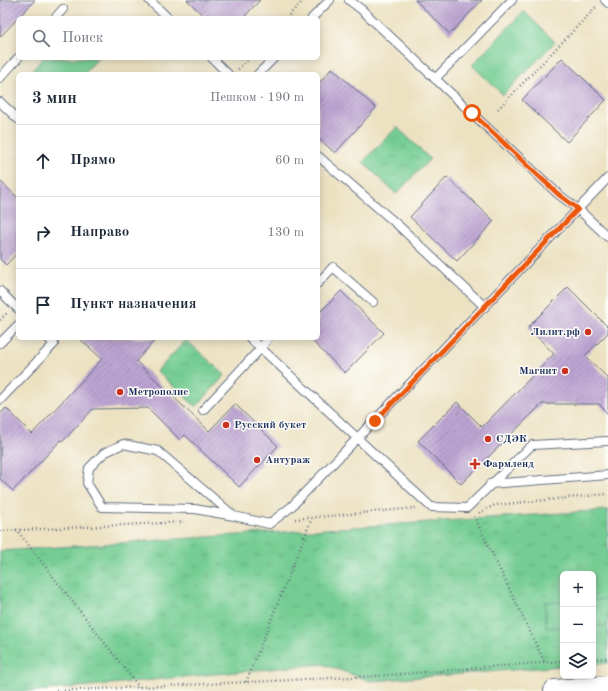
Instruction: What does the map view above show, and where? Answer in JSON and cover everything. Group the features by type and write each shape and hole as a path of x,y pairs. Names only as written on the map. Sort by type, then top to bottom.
{"main road":[{"path":"555,691 608,687"}],"lane":[{"path":"149,0 166,16"},
{"path":"314,16 330,0"},
{"path":"349,0 362,10 558,194 578,209 608,237"},
{"path":"435,79 512,0"},
{"path":"57,16 63,9"},
{"path":"0,78 16,60"},
{"path":"214,60 226,72"},
{"path":"260,72 272,60"},
{"path":"0,102 16,117"},
{"path":"320,158 399,226 485,307"},
{"path":"234,516 158,451 123,444 104,453 89,468 87,484 102,506 195,509 269,524 291,507 608,178"},
{"path":"320,281 333,267 373,302"},
{"path":"0,291 16,307"},
{"path":"0,343 16,327"},
{"path":"0,400 54,344 50,340"},
{"path":"252,340 431,507 467,508 490,484 532,445 608,441"},
{"path":"203,410 261,348 267,340"},
{"path":"490,484 608,475"}],"path":[{"path":"288,16 304,0"},
{"path":"498,109 597,6"},
{"path":"236,71 247,60"},
{"path":"467,516 474,516 495,505 608,494"},
{"path":"291,519 417,508"},
{"path":"474,516 545,663"},
{"path":"246,682 312,517"},
{"path":"0,531 189,521"},
{"path":"16,529 140,687"},
{"path":"596,659 608,658"},
{"path":"56,691 376,676 560,661"}],"green space":[{"path":"524,11 555,42 503,95 472,65"},
{"path":"41,60 96,60 86,72 31,72"},
{"path":"397,127 430,159 396,194 363,162"},
{"path":"186,340 225,375 196,407 157,371"},
{"path":"608,510 608,663 596,664 596,571 560,571 560,666 371,681 322,664 35,691 0,691 0,551"},
{"path":"608,599 608,625 596,626 596,600"},
{"path":"545,602 560,602 560,627 546,628"}],"building":[{"path":"0,0 35,0 20,16 16,16 16,20 0,37"},
{"path":"187,0 260,0 245,16 204,16"},
{"path":"415,0 482,0 450,34"},
{"path":"562,58 606,100 567,142 522,100"},
{"path":"332,68 376,108 335,153 320,140 320,82"},
{"path":"447,177 494,221 457,261 410,217"},
{"path":"0,181 16,196 16,254 6,265 0,259"},
{"path":"568,287 608,327 608,333 585,356 608,378 608,414 599,404 542,404 461,484 418,441 457,402 482,427 554,354 528,327"},
{"path":"341,291 384,333 345,373 311,340 320,340 320,312"},
{"path":"81,340 155,340 136,361 209,431 235,404 278,446 239,487 185,435 180,440 148,408 93,409 63,441 61,440 13,491 0,479 0,414 6,408 32,434 102,359"}],"place":[{"name":"Лилит.рф","path":"588,332"},
{"name":"Магнит","path":"565,371"},
{"name":"Метрополис","path":"120,392"},
{"name":"Русский букет","path":"226,425"},
{"name":"СДЭК","path":"488,439"},
{"name":"Антураж","path":"257,460"},
{"name":"Фармленд","path":"475,464"}],"route":[{"path":"375,421 578,209 558,194 472,113"}]}
